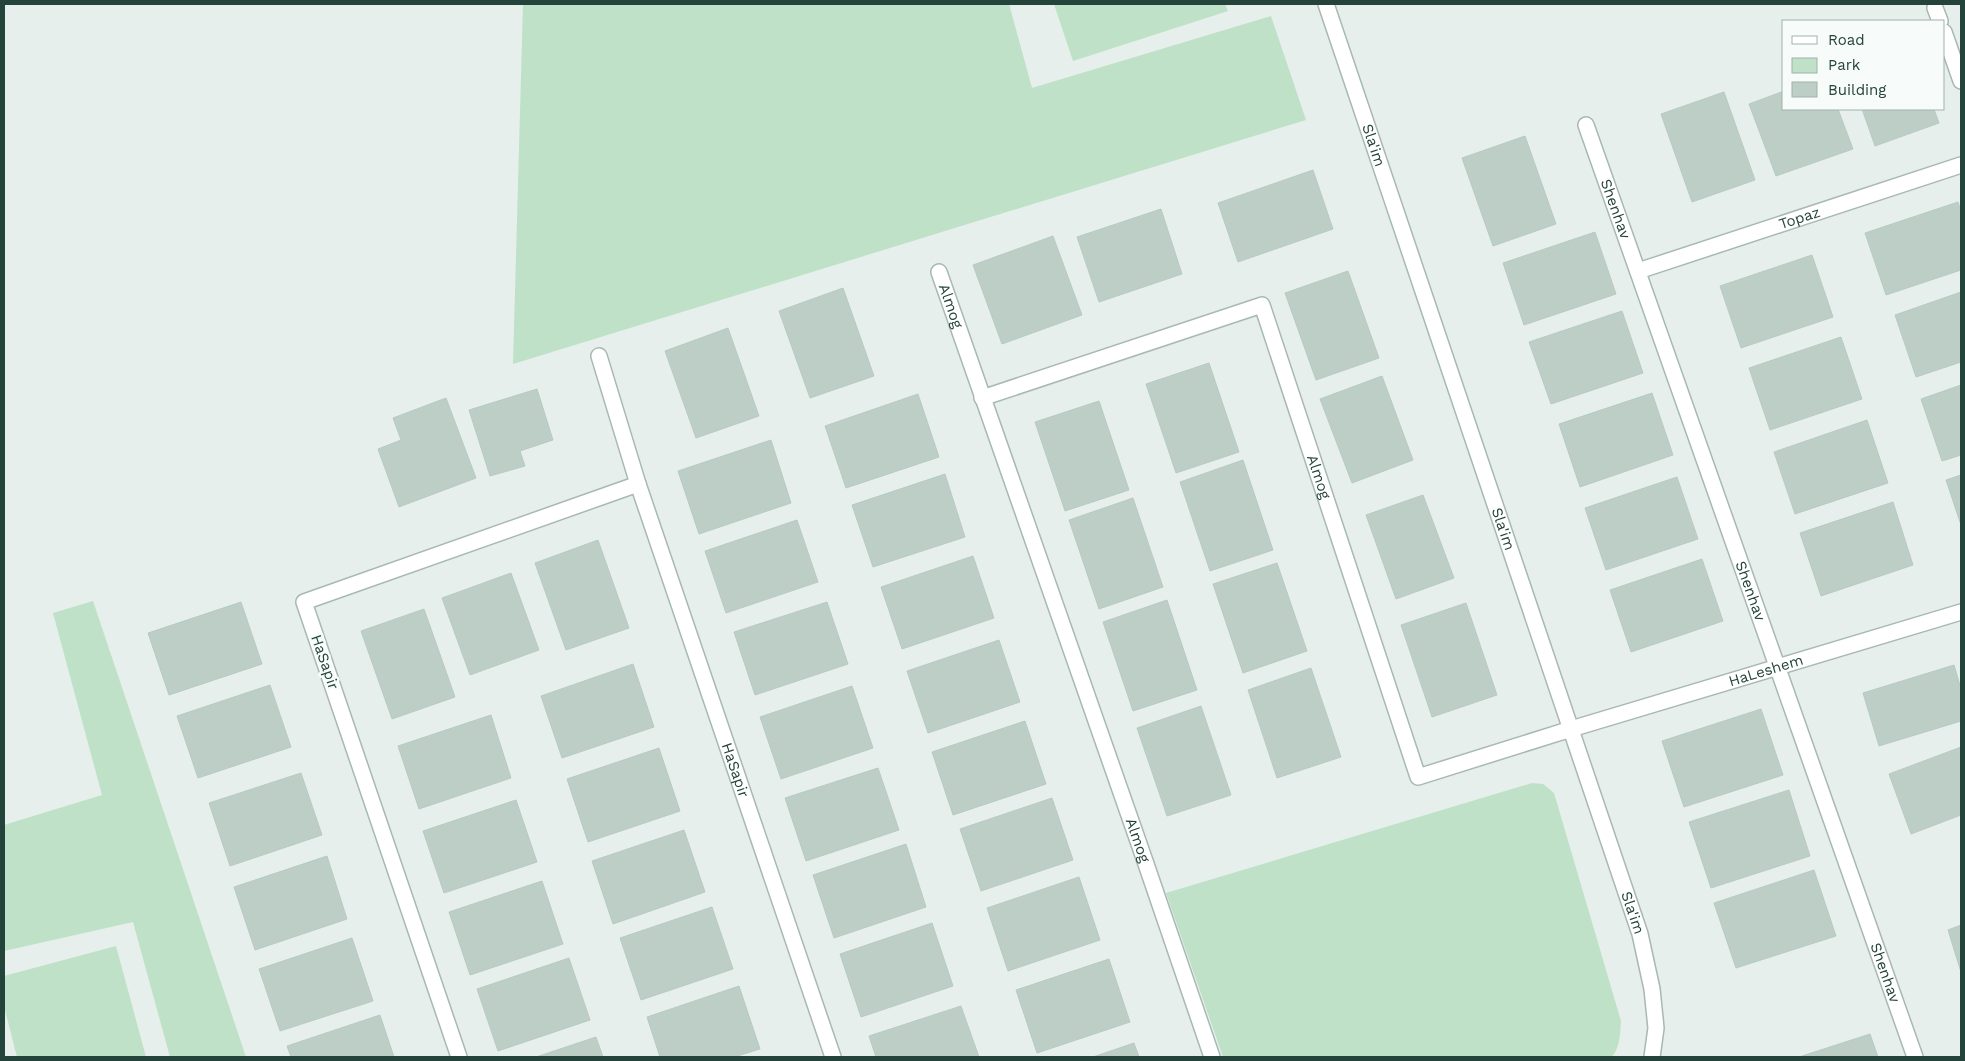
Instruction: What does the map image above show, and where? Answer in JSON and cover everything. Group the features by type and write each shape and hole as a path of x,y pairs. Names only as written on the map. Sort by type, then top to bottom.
{"street":[{"name":"Sla'im","path":"1326,4 1640,934 1652,989 1656,1028 1652,1057"},
{"path":"1945,35 1961,81"},
{"name":"Shenhav","path":"1586,125 1915,1057"},
{"name":"Topaz","path":"1638,271 1961,165"},
{"name":"Almog","path":"939,272 1212,1057"},
{"name":"Almog","path":"982,398 1262,305 1418,777 1571,729"},
{"name":"HaSapir","path":"599,356 638,484 833,1057"},
{"name":"HaSapir","path":"458,1057 304,602 638,484"},
{"name":"HaLeshem","path":"1571,729 1961,612"}],"green space":[{"path":"523,4 1009,4 1032,88 1271,16 1306,120 513,364"},
{"path":"1054,4 1225,4 1228,11 1073,61"},
{"path":"93,601 246,1057 170,1057 133,922 4,951 4,825 102,795 53,613"},
{"path":"1532,783 1543,784 1554,793 1621,1021 1618,1045 1612,1057 1223,1057 1166,893"},
{"path":"116,946 146,1057 17,1057 4,1006 4,976"}],"building":[{"path":"1724,92 1755,180 1692,202 1661,114"},
{"path":"1782,92 1782,110 1838,110 1853,149 1776,176 1749,104"},
{"path":"1862,110 1934,110 1939,123 1875,146"},
{"path":"1525,136 1556,224 1493,246 1462,158"},
{"path":"1313,170 1333,229 1238,262 1218,203"},
{"path":"1958,202 1961,211 1961,270 1886,295 1865,233"},
{"path":"1161,209 1182,274 1099,302 1077,237"},
{"path":"1595,232 1616,294 1524,325 1503,263"},
{"path":"1053,236 1082,315 1002,344 973,265"},
{"path":"1812,255 1833,317 1741,348 1720,286"},
{"path":"1348,271 1379,358 1316,380 1285,293"},
{"path":"843,288 874,376 810,398 779,311"},
{"path":"1961,292 1961,362 1916,377 1895,315"},
{"path":"1622,311 1643,373 1551,404 1529,342"},
{"path":"728,328 759,416 696,438 665,351"},
{"path":"1841,337 1862,399 1770,430 1749,368"},
{"path":"1209,363 1239,452 1176,473 1146,384"},
{"path":"1382,376 1413,460 1352,483 1320,399"},
{"path":"1961,385 1961,455 1942,461 1921,399"},
{"path":"537,389 553,440 520,451 525,466 490,476 469,410"},
{"path":"1652,393 1673,455 1580,487 1559,424"},
{"path":"918,394 939,457 846,488 825,426"},
{"path":"446,398 476,478 399,507 378,449 401,440 393,418"},
{"path":"1099,401 1129,490 1065,511 1035,422"},
{"path":"1867,420 1888,483 1795,514 1774,452"},
{"path":"771,440 791,503 699,534 678,471"},
{"path":"1243,460 1273,550 1210,571 1180,482"},
{"path":"945,474 965,537 873,567 852,505"},
{"path":"1961,475 1961,525 1946,480"},
{"path":"1677,477 1698,539 1606,570 1585,508"},
{"path":"1423,495 1454,578 1396,599 1366,515"},
{"path":"1133,498 1163,587 1099,609 1069,520"},
{"path":"1893,502 1913,565 1821,596 1800,533"},
{"path":"797,520 818,582 726,613 705,551"},
{"path":"598,540 629,628 566,650 535,563"},
{"path":"973,556 994,618 902,649 881,587"},
{"path":"1702,559 1723,621 1631,652 1610,590"},
{"path":"1277,563 1307,651 1243,673 1213,584"},
{"path":"511,573 539,650 470,675 442,598"},
{"path":"1167,600 1197,690 1133,711 1103,622"},
{"path":"241,602 262,664 169,695 148,633"},
{"path":"827,602 848,664 755,695 734,632"},
{"path":"1466,603 1497,695 1432,717 1401,625"},
{"path":"424,609 455,697 392,719 361,631"},
{"path":"999,640 1020,702 928,733 907,671"},
{"path":"633,664 654,727 562,758 541,696"},
{"path":"1954,665 1961,689 1961,721 1879,746 1863,693"},
{"path":"1311,668 1341,757 1277,778 1248,690"},
{"path":"270,685 291,747 198,778 177,716"},
{"path":"852,686 873,748 781,779 760,717"},
{"path":"1201,706 1231,795 1167,816 1137,728"},
{"path":"1761,709 1783,775 1684,807 1662,741"},
{"path":"491,715 511,778 419,809 398,746"},
{"path":"1025,721 1046,784 953,815 932,752"},
{"path":"1961,747 1961,815 1911,834 1889,774"},
{"path":"659,748 680,811 588,842 567,779"},
{"path":"878,768 899,830 806,861 785,798"},
{"path":"301,773 322,835 230,866 209,803"},
{"path":"1789,790 1810,856 1711,888 1689,822"},
{"path":"1052,798 1073,860 981,891 960,829"},
{"path":"516,800 537,862 444,893 423,831"},
{"path":"684,830 705,892 613,924 592,861"},
{"path":"906,844 926,907 834,938 813,875"},
{"path":"327,856 347,919 255,950 234,887"},
{"path":"1814,870 1836,936 1736,968 1714,903"},
{"path":"1079,877 1100,940 1008,971 987,908"},
{"path":"542,881 563,944 470,975 449,912"},
{"path":"712,907 733,969 641,1000 620,938"},
{"path":"932,923 953,986 861,1017 840,954"},
{"path":"1961,925 1961,972 1948,930"},
{"path":"352,938 373,1001 280,1031 259,969"},
{"path":"569,958 590,1020 498,1051 477,989"},
{"path":"1109,959 1130,1022 1037,1053 1016,990"},
{"path":"739,986 760,1049 734,1057 660,1057 647,1017"},
{"path":"961,1006 979,1057 876,1057 869,1036"},
{"path":"380,1015 394,1057 291,1057 287,1046"},
{"path":"1870,1034 1878,1057 1799,1057"},
{"path":"596,1037 603,1057 536,1057"},
{"path":"1134,1043 1139,1057 1093,1057"}]}
